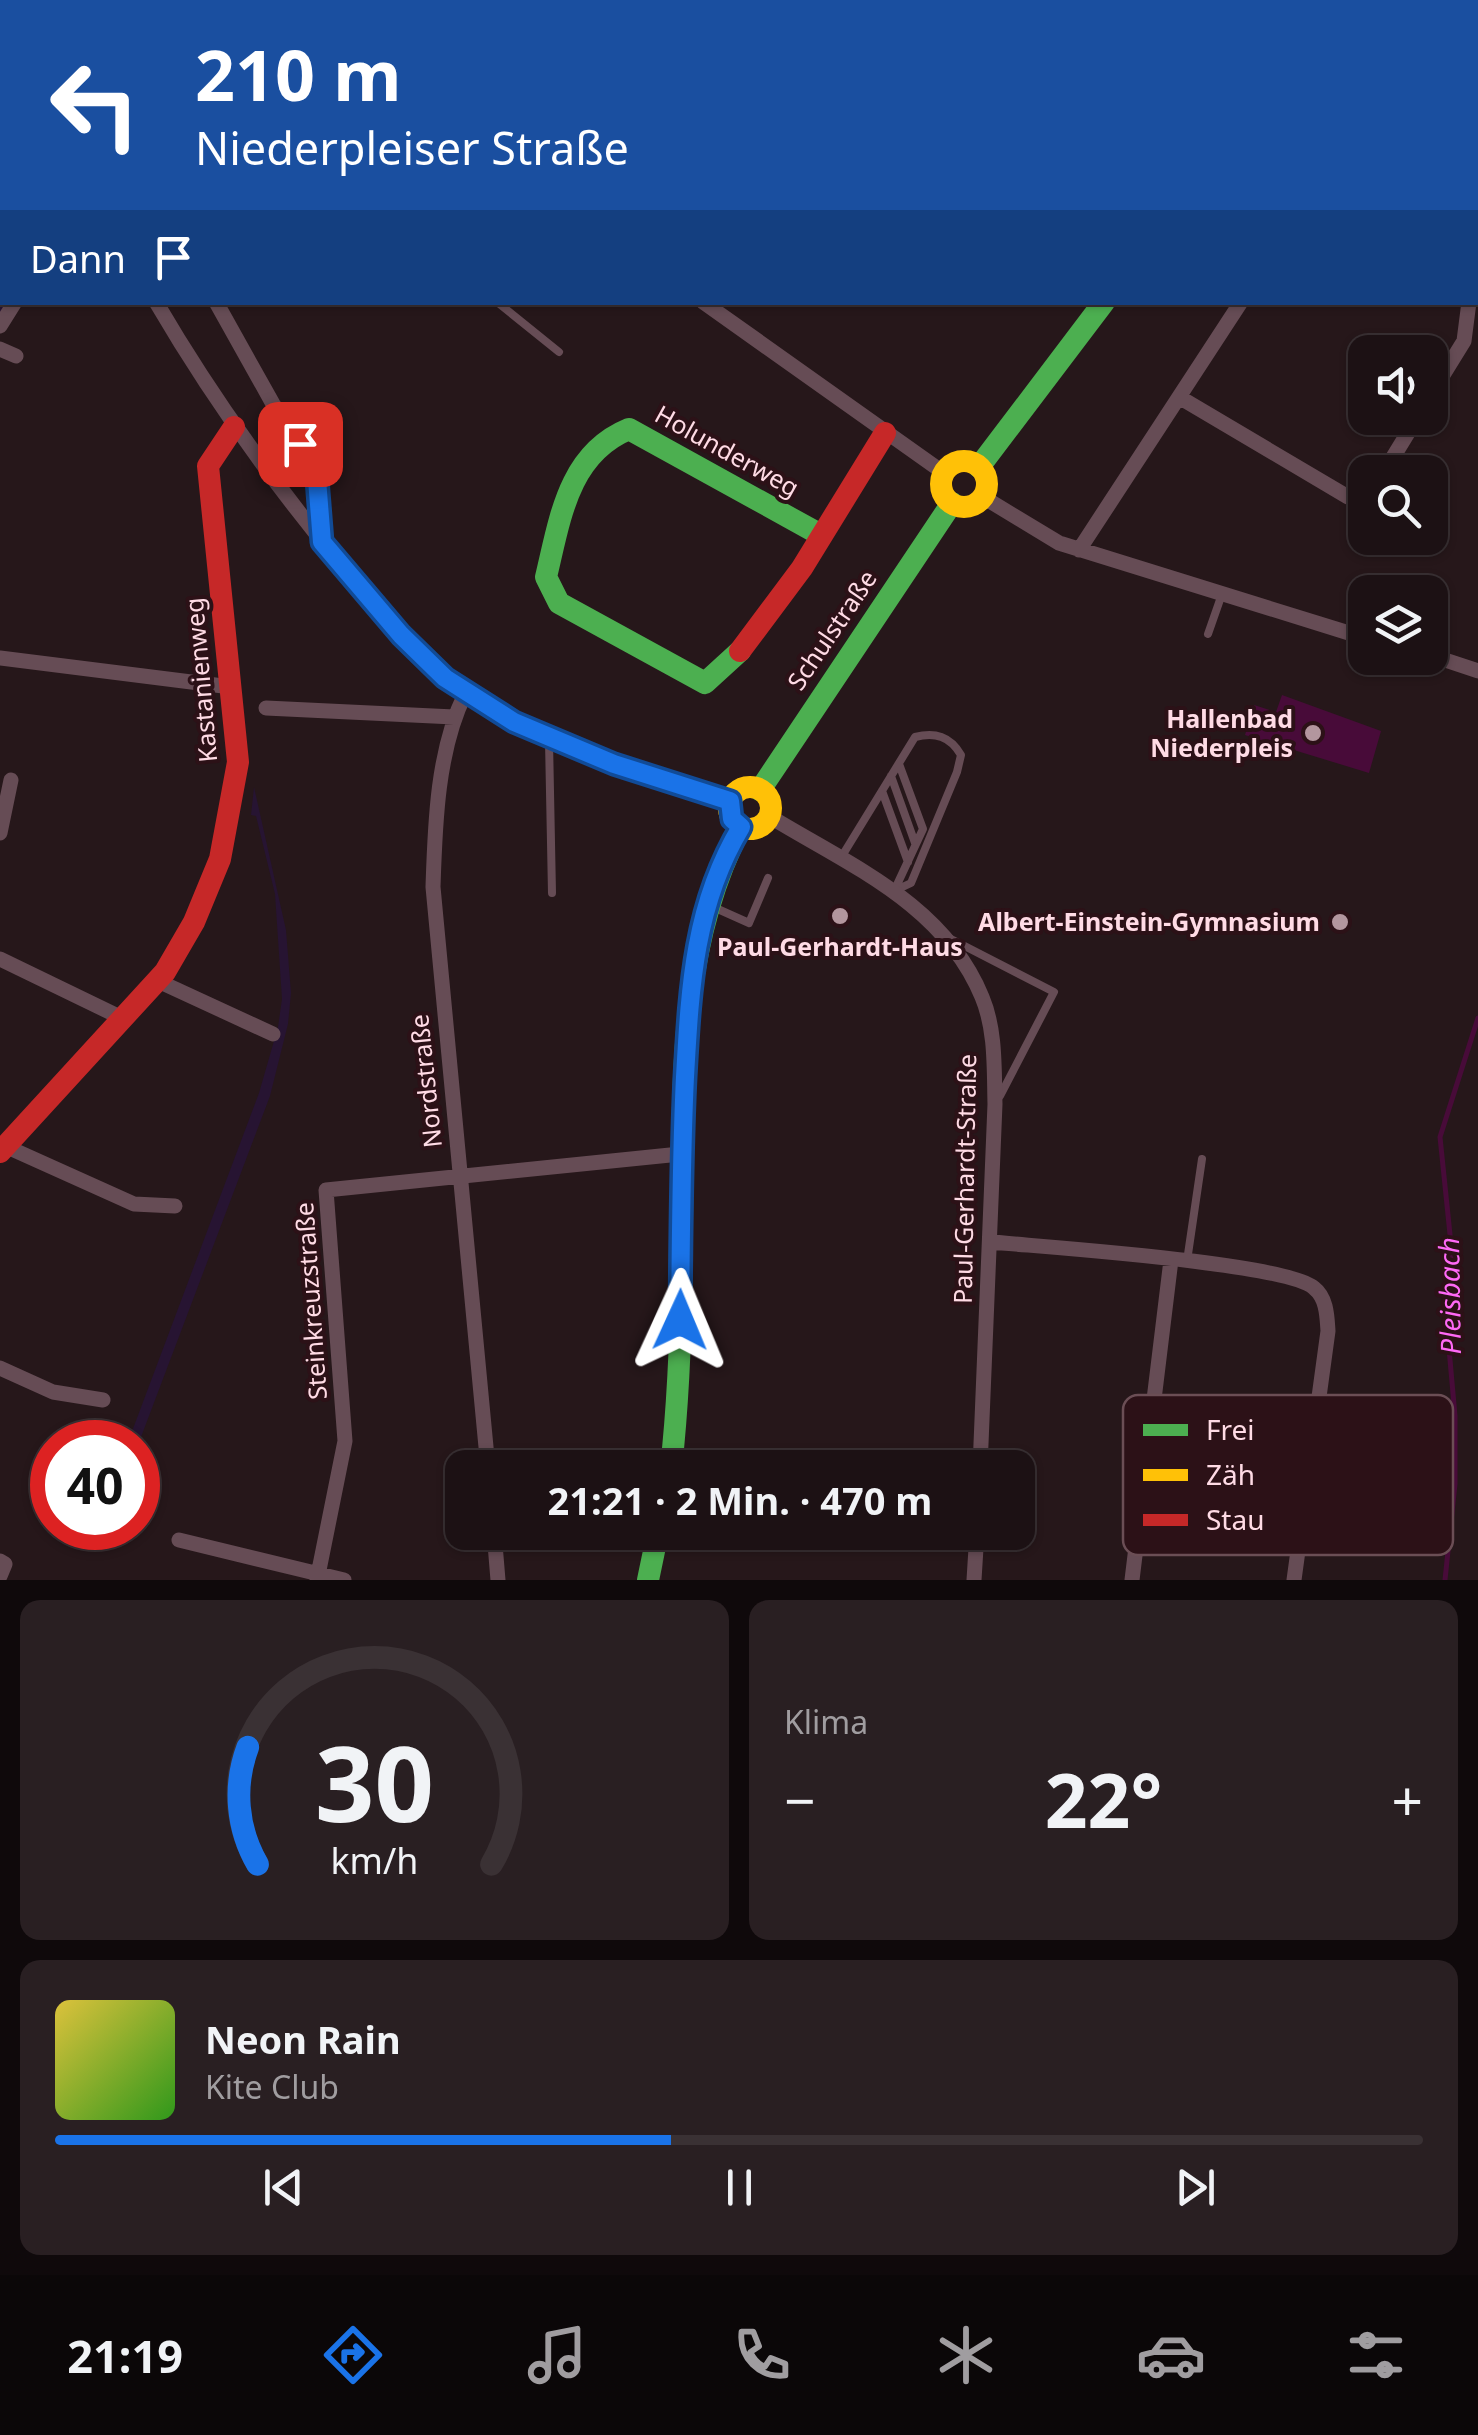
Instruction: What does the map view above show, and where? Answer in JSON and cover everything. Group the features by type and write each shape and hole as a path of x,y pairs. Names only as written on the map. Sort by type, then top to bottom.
{"street":[{"path":"158,305 234,426 322,542 401,635 465,694 548,737 614,764 730,801"},
{"path":"218,305 273,404 316,467 322,542"},
{"path":"707,305 944,474"},
{"path":"979,466 1102,305"},
{"path":"1079,550 1239,305"},
{"path":"1448,366 1464,340 1469,305"},
{"path":"0,349 16,356"},
{"path":"1179,397 1348,497"},
{"name":"Kastanienweg","path":"175,1206 134,1204 2,1149 158,982 194,922 220,860 238,762 208,466 234,426"},
{"name":"Holunderweg","path":"822,535 629,429 608,434 591,447 578,471 546,577 559,603 705,683 730,666 822,535 884,433"},
{"path":"960,462 979,466 986,478 983,497 965,507 952,503 942,486 944,474 960,462"},
{"path":"983,497 1048,539 1348,633"},
{"name":"Schulstraße","path":"760,790 952,503"},
{"path":"0,658 232,687"},
{"path":"1448,661 1478,672"},
{"name":"Nordstraße","path":"465,694 454,717 435,825 433,888 486,1450"},
{"path":"266,708 454,717"},
{"path":"0,833 11,780"},
{"path":"746,788 760,790 768,799 769,816 760,826 741,827 732,819 730,801 746,788"},
{"name":"Paul-Gerhardt-Straße","path":"769,816 894,890 944,936 984,1000 993,1046 995,1104 981,1450"},
{"path":"673,1450 679,1402 680,1154 688,994 707,904 741,827"},
{"path":"0,959 124,1020"},
{"path":"158,982 274,1034"},
{"name":"Steinkreuzstraße","path":"318,1578 345,1441 326,1190 460,1168 680,1154"},
{"path":"992,1242 1179,1260 1290,1278 1314,1288 1326,1306 1328,1331 1319,1395"},
{"path":"1159,1395 1179,1260"},
{"path":"0,1368 53,1392 103,1400"},
{"path":"179,1540 318,1578 344,1580"},
{"path":"496,1550 498,1580"},
{"path":"648,1580 654,1550"},
{"path":"974,1580 975,1550"},
{"path":"1132,1580 1136,1555"},
{"path":"1294,1580 1297,1555"},
{"path":"0,1561 6,1564 0,1576"}],"lane":[{"path":"501,305 560,352"},
{"path":"1208,634 1222,594"},
{"path":"842,856 915,737 929,734 945,738 961,755 911,883 894,890"},
{"path":"548,737 552,893"},
{"path":"894,890 923,829 899,764"},
{"path":"891,776 915,845"},
{"path":"882,791 908,862"},
{"path":"707,904 749,923 768,878"},
{"path":"944,936 1054,992 995,1104"},
{"path":"1179,1260 1202,1159"}],"shaded area":[{"name":"Hallenbad Niederpleis","path":"1282,695 1381,731 1369,773 1245,735 1254,705 1276,712"},
{"path":"254,787 286,930 291,993 288,1024 270,1096 147,1420 136,1420 259,1093 278,1027 282,999 275,894 256,816 251,815"}],"waterway":[{"name":"Pleisbach","path":"1453,1503 1455,1416 1447,1326 1452,1254 1440,1137 1478,1018"},
{"name":"Pleisbach","path":"1445,1580 1448,1555"}],"traffic: fast":[{"path":"979,467 1102,305"},
{"path":"740,651 705,683 559,603 546,577 562,511 580,472 608,440 629,429 821,535"},
{"path":"760,790 952,503"},
{"path":"673,1450 680,1346 688,1021 705,921 720,873 741,827"},
{"path":"648,1580 654,1550"}],"traffic: slow":[{"path":"964,461 980,468 987,484 980,500 964,507 948,500 941,484 948,468 964,461"},
{"path":"750,787 765,793 771,808 765,823 750,829 735,823 729,808 735,793 750,787"}],"traffic: jam":[{"path":"0,1152 165,972 194,922 220,859 238,762 208,466 234,427"},
{"path":"740,651 802,568 885,433"}],"place":[{"name":"Hallenbad Niederpleis","path":"1313,733"},
{"name":"Paul-Gerhardt-Haus","path":"840,916"},
{"name":"Albert-Einstein-Gymnasium","path":"1340,922"}],"route":[{"path":"300,444 316,467 322,542 401,635 445,678 514,722 674,786 730,801 729,813 741,827 714,882 702,918 688,994 680,1154 680,1320"}]}
